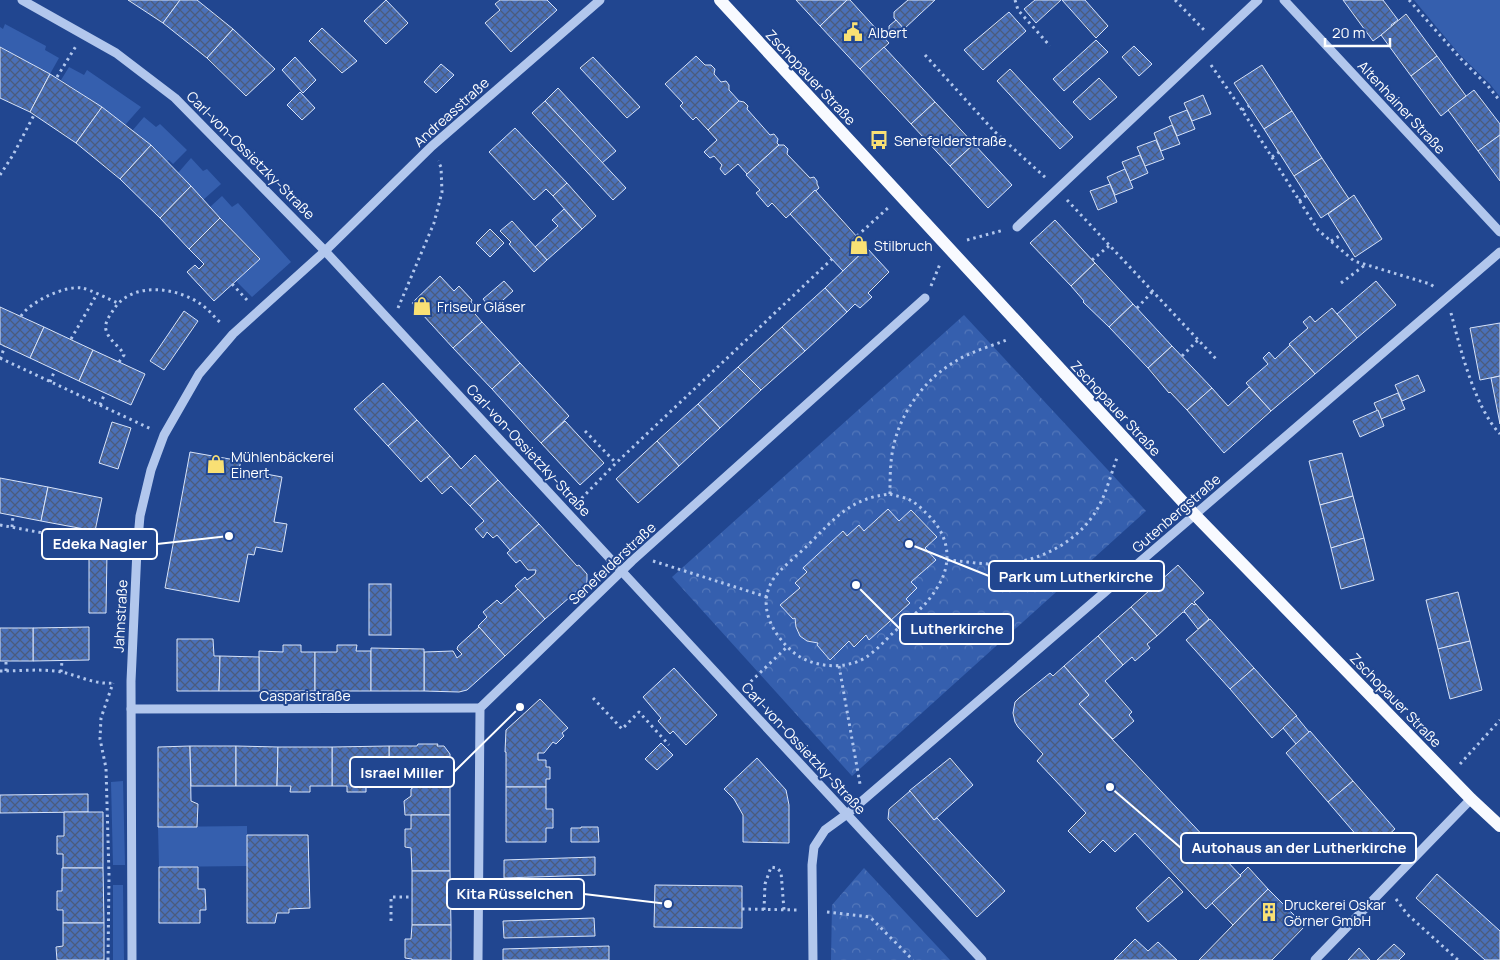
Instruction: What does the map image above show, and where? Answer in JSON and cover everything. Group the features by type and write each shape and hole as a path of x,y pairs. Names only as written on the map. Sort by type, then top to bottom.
{"main road":[{"name":"Zschopauer Straße","path":"720,0 1195,515 1449,777 1500,826"}],"street":[{"name":"Carl-von-Ossietzky-Straße","path":"22,0 116,53 175,98 326,251 982,960"},
{"name":"Andreasstraße","path":"326,251 432,146 600,0"},
{"path":"1017,227 1258,0"},
{"name":"Altenhainer Straße","path":"1284,0 1500,232"},
{"name":"Jahnstraße","path":"132,960 131,681 140,516 151,470 164,436 199,374 233,334 326,251"},
{"name":"Gutenbergstraße","path":"813,960 812,865 814,847 825,830 848,814 1500,252"},
{"name":"Senefelderstraße","path":"480,708 638,556 925,298"},
{"path":"478,960 480,708"},
{"name":"Casparistraße","path":"131,709 480,708"},
{"path":"1315,960 1471,799"}],"path":[{"path":"1015,0 1018,10 1050,46"},
{"path":"1175,0 1215,41"},
{"path":"1409,0 1500,101"},
{"path":"57,77 83,35"},
{"path":"1202,52 1242,110 1312,223 1349,257 1430,284 1447,296 1470,379 1492,425 1500,434"},
{"path":"925,54 994,131 1057,189 1110,244 1216,360"},
{"path":"1242,110 1249,106"},
{"path":"0,175 34,115"},
{"path":"392,322 434,223 442,192 440,167 432,146"},
{"path":"1272,157 1279,152"},
{"path":"857,236 901,196"},
{"path":"1299,201 1307,196"},
{"path":"967,240 1017,227"},
{"path":"1331,241 1341,235"},
{"path":"1092,260 1110,244"},
{"path":"568,512 616,463 832,259"},
{"path":"925,298 940,264"},
{"path":"1341,283 1366,264"},
{"path":"232,284 247,300"},
{"path":"20,316 34,303 63,290 82,288 118,303"},
{"path":"119,362 124,355 105,328 108,318 118,303 147,289 169,291 201,304 233,334"},
{"path":"1137,308 1153,291"},
{"path":"71,339 97,294"},
{"path":"890,494 893,447 898,428 917,395 927,383 957,360 1026,332"},
{"path":"1182,356 1198,340"},
{"path":"5,346 0,359 142,425"},
{"path":"50,382 56,370"},
{"path":"100,405 105,393"},
{"path":"585,431 616,463"},
{"path":"947,560 999,564 1012,563 1038,556 1071,539 1092,518 1101,502 1124,438"},
{"path":"890,494 914,502 941,530 944,537 947,560 942,580 928,602 870,654 856,663 839,666 825,665 798,656 787,647 772,628 766,608 767,597 774,578 832,521 853,504 890,494"},
{"path":"12,527 13,516"},
{"path":"0,525 137,550"},
{"path":"67,538 68,526"},
{"path":"638,556 767,597"},
{"path":"737,695 787,647"},
{"path":"6,661 6,671"},
{"path":"61,672 62,661"},
{"path":"839,666 863,800"},
{"path":"0,671 61,672 106,684 131,681"},
{"path":"108,960 109,875 106,768 100,739 101,718 113,683"},
{"path":"593,698 622,729 639,712 669,744"},
{"path":"1449,777 1500,720"},
{"path":"764,910 765,884 771,867 777,868 781,872 784,910"},
{"path":"1386,886 1407,914 1458,960"},
{"path":"391,920 391,897 411,897"},
{"path":"742,909 813,911 870,917 913,960"}],"green space":[{"path":"1414,0 1500,0 1500,97 1490,84 1460,55"},
{"path":"5,24 46,46 45,50 59,58 50,74 0,47 0,27 3,29"},
{"path":"69,67 84,75 87,70 141,107 125,125 61,80"},
{"path":"144,117 156,127 160,124 187,150 173,164 132,131"},
{"path":"191,158 203,171 207,169 221,184 203,200 178,173"},
{"path":"222,196 232,207 238,203 291,262 252,297 236,281 260,259 210,207"},
{"path":"964,315 1146,511 852,776 672,577"},
{"path":"123,781 125,865 113,865 111,782"},
{"path":"247,826 247,866 159,867 158,827"},
{"path":"864,868 950,960 831,960 832,905"},
{"path":"113,885 123,885 124,960 113,960"}],"building":[{"path":"128,0 180,0 163,23"},
{"path":"180,0 197,0 233,29 207,58 163,23"},
{"path":"386,0 408,23 386,44 364,21"},
{"path":"500,0 547,0 557,10 511,52 485,23 500,10 495,4"},
{"path":"796,0 847,0 820,26"},
{"path":"847,0 850,0 889,43 860,69 820,26"},
{"path":"908,0 935,0 904,29 894,18 894,12"},
{"path":"1035,0 1061,0 1036,23 1024,9"},
{"path":"1062,0 1085,0 1108,26 1096,38"},
{"path":"1343,0 1383,0 1398,20 1391,25 1392,27 1373,41"},
{"path":"1009,12 1026,31 983,70 964,50"},
{"path":"1406,14 1437,56 1411,76 1381,35"},
{"path":"896,20 904,29 895,37 889,30 889,26"},
{"path":"322,28 357,61 342,73 309,41"},
{"path":"233,29 275,69 246,96 207,58"},
{"path":"1096,40 1108,52 1064,91 1053,79"},
{"path":"1134,46 1152,64 1139,76 1122,57"},
{"path":"0,47 50,74 30,112 0,98"},
{"path":"884,47 935,102 911,124 860,69"},
{"path":"696,56 705,65 711,65 715,69 714,74 721,82 726,81 729,85 729,90 739,101 708,130 696,117 693,120 680,106 683,103 665,84"},
{"path":"1437,56 1466,96 1441,116 1411,76"},
{"path":"295,57 316,80 303,93 282,70"},
{"path":"593,57 640,107 627,118 580,68"},
{"path":"441,64 454,75 436,93 424,82"},
{"path":"1262,65 1292,111 1264,129 1234,83"},
{"path":"1010,69 1073,137 1060,149 997,81"},
{"path":"50,74 102,107 76,143 30,112"},
{"path":"1099,78 1117,97 1090,120 1073,102"},
{"path":"558,88 616,151 602,163 545,101"},
{"path":"1474,90 1500,124 1500,135 1478,151 1448,110"},
{"path":"300,92 315,108 302,120 287,105"},
{"path":"1203,95 1211,114 1192,121 1184,103"},
{"path":"545,101 626,188 613,200 532,113"},
{"path":"739,101 744,102 748,106 747,109 770,135 774,134 778,139 777,143 779,145 747,174 738,164 725,175 720,169 722,165 714,156 710,158 704,152 717,140 708,130"},
{"path":"935,102 974,144 950,166 911,124"},
{"path":"102,107 151,145 120,179 76,143"},
{"path":"1187,110 1195,129 1177,136 1169,117"},
{"path":"1292,111 1322,158 1294,176 1264,129"},
{"path":"1172,125 1180,144 1161,151 1154,133"},
{"path":"515,128 567,183 553,196 546,189 534,200 489,152"},
{"path":"1500,135 1500,181 1478,151"},
{"path":"1156,140 1164,159 1145,166 1137,147"},
{"path":"974,144 1012,185 988,208 950,166"},
{"path":"151,145 191,186 160,218 120,179"},
{"path":"779,145 784,145 788,149 787,154 810,178 814,177 819,188 786,218 772,203 768,207 756,193 760,190 746,175"},
{"path":"1140,155 1148,173 1130,181 1122,162"},
{"path":"1322,158 1349,199 1321,218 1294,176"},
{"path":"1125,169 1133,188 1115,195 1107,177"},
{"path":"567,183 596,216 582,229 553,196"},
{"path":"1110,184 1117,202 1098,210 1090,191"},
{"path":"191,186 220,218 189,249 160,218"},
{"path":"815,190 867,248 843,271 790,214"},
{"path":"1354,195 1382,239 1355,257 1328,214"},
{"path":"564,209 582,229 547,260 535,247 558,226 552,220"},
{"path":"220,218 260,259 214,301 187,272 195,265 199,269 204,264 189,249"},
{"path":"1055,220 1095,263 1071,286 1030,243"},
{"path":"512,221 547,260 534,272 500,231"},
{"path":"490,229 504,243 490,257 476,243"},
{"path":"867,248 889,272 868,293 872,297 860,308 855,304 847,312 825,288"},
{"path":"1095,263 1133,304 1109,327 1083,302 1071,286"},
{"path":"440,276 454,291 459,286 472,300 471,302 479,311 475,314 482,322 453,348 412,303"},
{"path":"504,281 513,291 492,310 483,299"},
{"path":"1376,281 1396,305 1357,338 1337,314"},
{"path":"825,288 847,312 805,351 782,327"},
{"path":"1133,304 1172,346 1148,368 1109,327"},
{"path":"0,307 44,327 30,358 0,344"},
{"path":"1332,308 1357,338 1315,374 1289,344 1308,328 1303,322 1310,316 1315,322"},
{"path":"184,311 198,321 164,370 150,361"},
{"path":"482,322 520,363 492,389 453,348"},
{"path":"1500,323 1500,376 1480,380 1470,328"},
{"path":"44,327 93,350 79,381 30,358"},
{"path":"782,327 805,351 761,390 738,367"},
{"path":"1290,345 1315,374 1271,411 1246,383 1268,364 1263,358 1269,352 1275,359"},
{"path":"1172,346 1212,388 1187,410 1169,393 1148,368"},
{"path":"93,350 145,374 131,405 79,381"},
{"path":"520,363 569,416 541,443 492,389"},
{"path":"738,367 761,390 720,428 698,404"},
{"path":"1418,375 1425,391 1402,401 1395,385"},
{"path":"1500,376 1500,424 1491,378"},
{"path":"383,383 417,420 388,446 354,409"},
{"path":"1249,387 1271,411 1224,453 1187,410 1212,388 1228,406"},
{"path":"1398,393 1405,409 1381,419 1374,403"},
{"path":"698,404 720,428 679,466 657,441"},
{"path":"1378,410 1384,426 1360,437 1353,421"},
{"path":"417,420 450,456 421,482 388,446"},
{"path":"565,421 604,463 580,485 541,443"},
{"path":"112,422 131,428 118,469 99,463"},
{"path":"657,441 679,466 638,503 616,479"},
{"path":"190,452 241,461 239,469 282,477 274,522 287,524 282,552 256,547 254,555 248,554 239,602 165,588"},
{"path":"1342,453 1353,496 1320,505 1309,461"},
{"path":"475,455 498,480 470,506 451,486 442,494 427,477 450,456 461,469"},
{"path":"0,478 48,487 41,521 0,513"},
{"path":"498,480 539,524 510,550 497,535 493,538 487,532 483,538 475,529 484,521 470,506"},
{"path":"48,487 102,498 95,531 41,521"},
{"path":"1353,496 1364,538 1331,548 1320,505"},
{"path":"888,509 899,521 911,510 937,537 925,548 936,560 911,582 917,588 906,599 910,603 869,640 866,635 854,647 849,641 830,660 817,645 818,643 807,641 800,636 795,618 793,619 780,605 800,588 795,583 807,572 803,568 843,531 847,536 859,525 864,531"},
{"path":"539,524 577,566 579,565 587,574 587,582 545,619 515,586 525,577 527,580 535,574 536,570 528,570 520,560 516,563 507,553"},
{"path":"1364,538 1374,580 1341,589 1331,548"},
{"path":"89,553 107,553 106,613 89,613"},
{"path":"1178,565 1204,593 1194,602 1196,604 1192,603 1184,611 1186,613 1183,612 1157,636 1131,607"},
{"path":"369,584 391,584 391,635 369,635"},
{"path":"518,589 545,619 505,656 478,626 487,617 483,612 497,600 501,604"},
{"path":"1458,592 1470,641 1438,649 1426,600"},
{"path":"1192,603 1196,604 1209,619 1198,629 1184,611"},
{"path":"1131,607 1157,636 1147,644 1150,648 1135,661 1132,657 1123,665 1098,636"},
{"path":"1210,619 1254,668 1230,689 1186,640"},
{"path":"89,627 89,660 33,661 33,628"},
{"path":"479,627 505,656 467,690 459,692 424,691 424,652 453,651 457,658 462,654 457,649 458,646"},
{"path":"0,628 33,628 33,661 0,661"},
{"path":"1098,636 1123,665 1105,681 1132,712 1129,715 1134,721 1113,739 1079,704 1089,695 1064,666"},
{"path":"177,639 213,639 214,656 220,656 219,691 177,691"},
{"path":"1470,641 1482,690 1450,699 1438,649"},
{"path":"283,645 301,645 301,652 315,652 315,691 259,691 259,651 283,652"},
{"path":"337,645 357,645 356,651 371,651 371,691 315,691 315,652 337,652"},
{"path":"371,648 424,649 424,691 371,691"},
{"path":"220,656 259,657 259,691 219,691"},
{"path":"1064,666 1089,695 1079,704 1241,876 1206,909 1135,833 1115,852 1103,840 1090,853 1068,831 1086,813 1037,761 1043,754 1018,727 1013,713 1015,702 1019,698 1050,673 1053,676"},
{"path":"674,668 717,715 686,745 673,731 670,734 658,721 661,718 643,697"},
{"path":"1254,668 1297,716 1272,738 1230,689"},
{"path":"540,699 568,728 562,733 564,736 556,744 553,742 544,753 538,753 538,760 546,760 546,767 550,767 550,779 546,779 546,787 506,787 506,730"},
{"path":"1296,716 1309,732 1296,744 1283,728"},
{"path":"1310,731 1353,781 1328,802 1286,753"},
{"path":"661,743 673,755 657,770 645,759"},
{"path":"418,744 438,744 437,746 444,746 450,754 450,815 405,815 404,801 411,796 414,779 408,779 408,785 405,786 389,786 389,746 417,746"},
{"path":"190,746 191,801 198,804 197,827 158,827 158,747"},
{"path":"190,746 236,746 236,786 191,786"},
{"path":"236,746 278,747 277,786 236,786"},
{"path":"389,746 389,786 366,786 366,792 347,792 347,786 332,786 332,747"},
{"path":"278,747 332,747 332,786 310,786 310,792 290,792 291,786 277,786"},
{"path":"757,758 786,790 789,805 789,843 743,842 743,815 734,799 724,789"},
{"path":"950,758 973,785 934,820 909,791"},
{"path":"1353,781 1395,829 1370,851 1328,802"},
{"path":"506,787 546,787 546,809 553,809 553,828 546,828 546,842 506,842"},
{"path":"910,791 934,820 937,818 1005,891 977,917 888,819 889,809"},
{"path":"88,794 88,812 0,813 0,795"},
{"path":"64,812 103,812 103,868 63,868 63,854 57,854 57,836 64,836"},
{"path":"411,815 450,815 450,871 412,871 411,848 405,847 405,829 411,829"},
{"path":"598,827 599,842 571,842 571,828"},
{"path":"247,835 308,835 310,908 289,909 289,913 277,913 275,923 247,923"},
{"path":"595,857 595,875 504,878 504,860"},
{"path":"159,867 198,867 198,889 205,889 206,910 200,910 200,923 159,923"},
{"path":"1248,867 1268,889 1233,925 1212,903"},
{"path":"62,868 103,868 104,923 63,923 63,910 57,910 57,891 62,891"},
{"path":"412,871 450,871 451,925 412,925"},
{"path":"1437,874 1500,931 1500,960 1485,960 1416,898"},
{"path":"1169,877 1183,892 1148,922 1136,908"},
{"path":"655,885 742,886 742,928 654,927"},
{"name":"Druckerei Oskar Görner GmbH","path":"1268,889 1305,926 1272,960 1199,960"},
{"path":"594,918 595,936 504,938 503,921"},
{"path":"63,923 104,923 104,960 57,960 56,947 63,946"},
{"path":"412,925 451,925 451,960 412,960 405,958 405,939 411,939"},
{"path":"1135,939 1148,951 1158,942 1177,960 1114,960"},
{"path":"1394,944 1405,954 1399,960 1377,960"},
{"path":"609,946 609,960 503,960 503,949"},
{"path":"1359,948 1370,960 1348,960"}],"place":[{"name":"Albert","path":"853,32"},
{"name":"Senefelderstraße","path":"879,140"},
{"name":"Stilbruch","path":"859,245"},
{"name":"Friseur Gläser","path":"422,306"},
{"name":"Mühlenbäckerei Einert","path":"216,464"},
{"name":"Edeka Nagler","path":"229,536"},
{"name":"Park um Lutherkirche","path":"909,544"},
{"name":"Lutherkirche","path":"856,585"},
{"name":"Israel Miller","path":"520,707"},
{"name":"Autohaus an der Lutherkirche","path":"1110,787"},
{"name":"Kita Rüsselchen","path":"668,904"},
{"name":"Druckerei Oskar Görner GmbH","path":"1269,912"}]}
